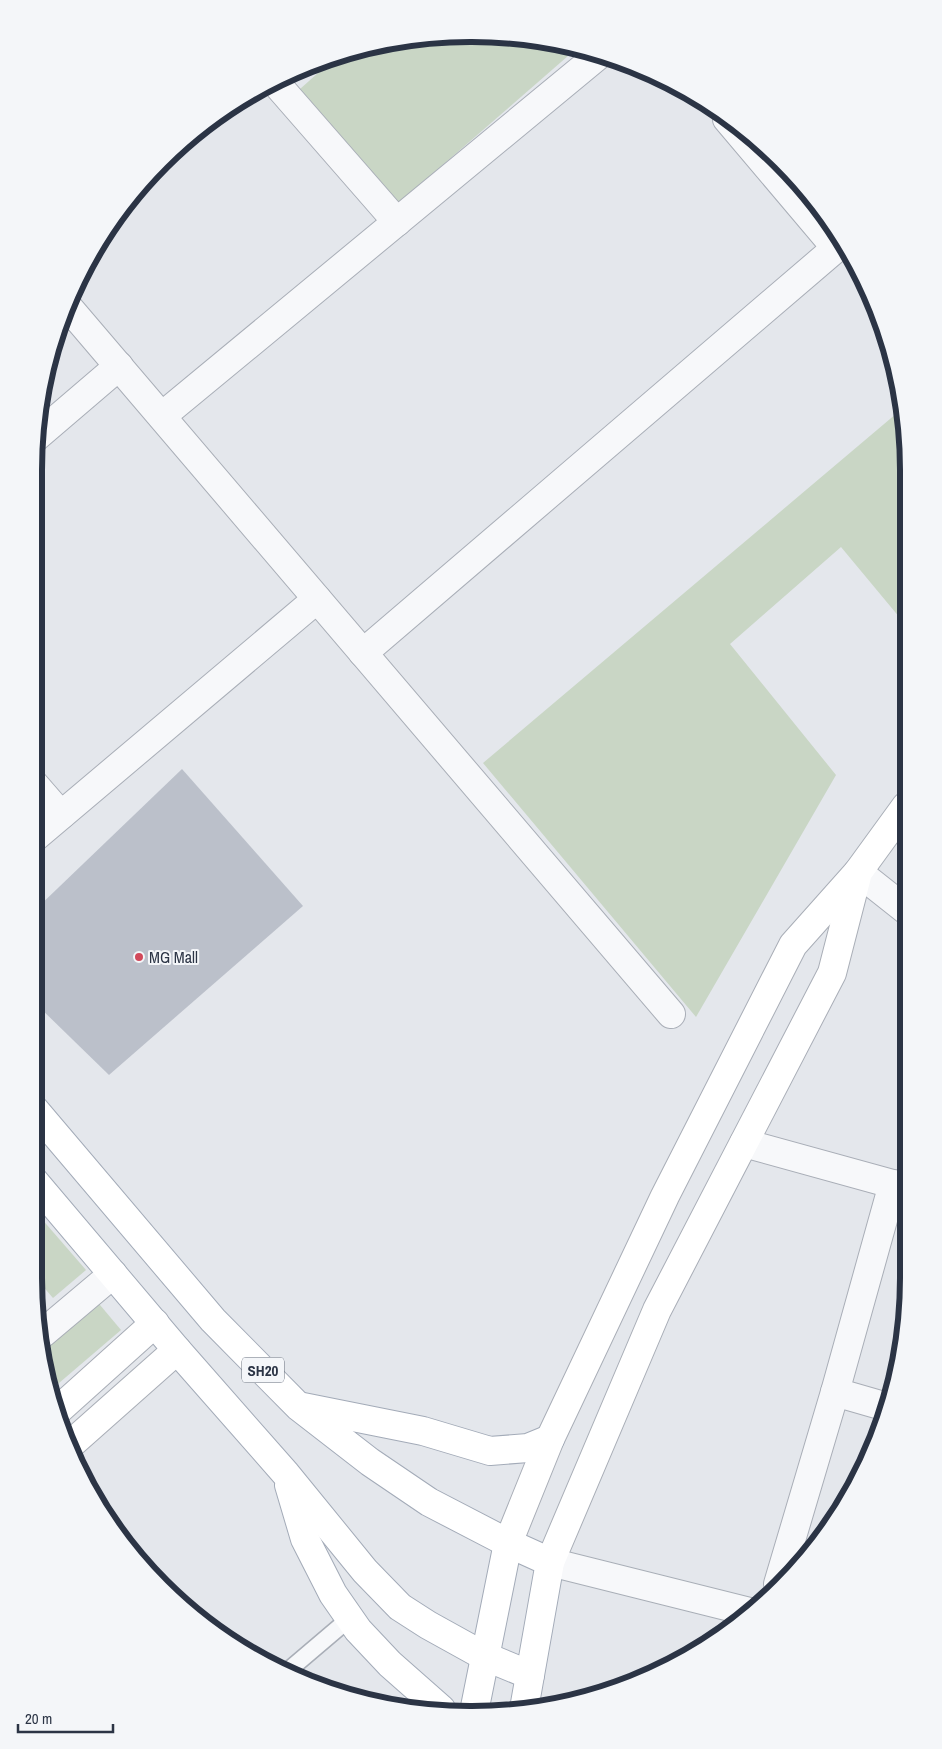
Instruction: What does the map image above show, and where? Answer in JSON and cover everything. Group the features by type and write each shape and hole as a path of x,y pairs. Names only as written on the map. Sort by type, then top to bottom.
{"main road":[{"path":"475,1706 508,1542 550,1439 665,1196 793,944 858,872 900,814"},
{"path":"525,1703 550,1562 657,1310 832,973 858,872"},
{"name":"SH20","path":"42,1118 214,1320 299,1406 370,1462 429,1502 550,1562"},
{"path":"42,1190 177,1350 286,1474 366,1571 400,1607 484,1656 530,1675"},
{"path":"62,1406 155,1323"},
{"path":"75,1441 177,1350"},
{"path":"299,1406 423,1430 490,1451 528,1448 550,1439"},
{"path":"286,1474 305,1539 333,1594 358,1630 390,1664 438,1705"}],"street":[{"path":"162,416 593,60"},
{"path":"281,87 397,222"},
{"path":"753,148 822,226"},
{"path":"363,653 836,248"},
{"path":"73,313 671,1014"},
{"path":"44,430 119,366"},
{"path":"42,831 317,599"},
{"path":"42,793 61,815"},
{"path":"858,872 900,905"},
{"path":"744,1143 900,1186 835,1392 781,1574"},
{"path":"45,1320 113,1274"},
{"path":"835,1392 880,1405"},
{"path":"550,1562 742,1610"}],"lane":[{"path":"293,1667 350,1618"}],"green space":[{"path":"471,42 499,43 570,54 399,203 300,89 322,69 333,65 360,57 415,46"},
{"path":"896,414 900,471 900,618 841,547 730,644 836,775 696,1017 483,763"},
{"path":"42,1219 86,1270 53,1298 42,1286"},
{"path":"95,1299 121,1330 56,1385 47,1339"}],"building":[{"name":"MG Mall","path":"182,769 303,906 109,1075 42,1010 42,903"}],"place":[{"name":"MG Mall","path":"139,957"}]}
